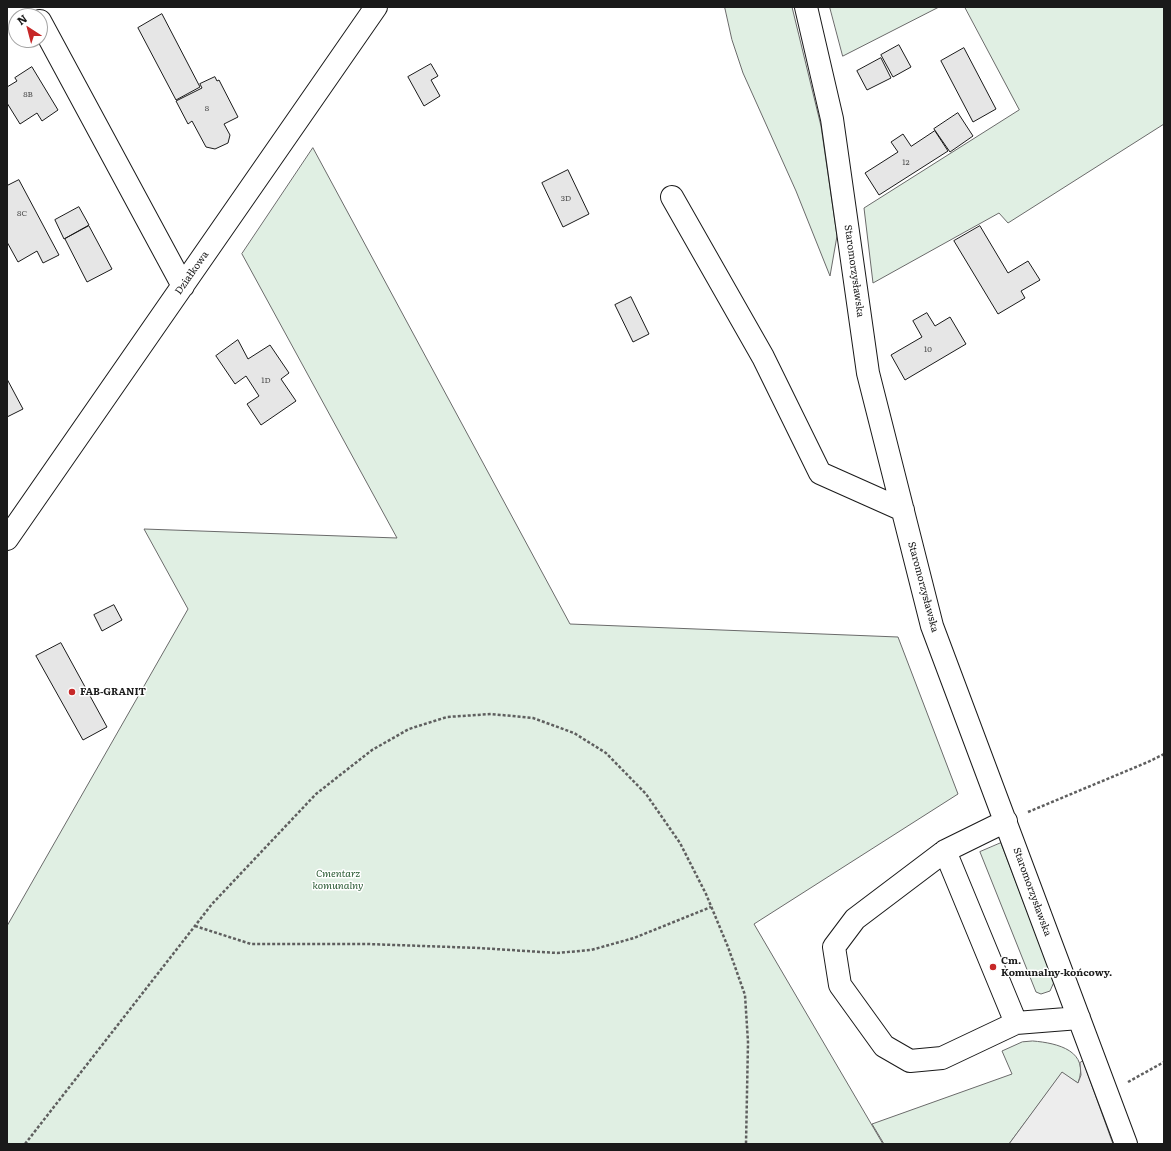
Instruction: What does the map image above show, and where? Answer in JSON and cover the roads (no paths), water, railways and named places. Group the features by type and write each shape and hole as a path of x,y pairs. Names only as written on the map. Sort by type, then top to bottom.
{"street":[{"name":"Działkowa","path":"7,539 376,7"},
{"name":"Staromorzysławska","path":"806,7 832,119 868,373 932,626 1126,1144"},
{"path":"48,36 183,286"},
{"path":"672,197 763,357 820,472 903,510"},
{"path":"1006,821 945,851 855,919 834,947 840,985 884,1046 910,1061 942,1058 1016,1023 1079,1018"},
{"path":"945,851 1016,1023"}],"place":[{"name":"FAB-GRANIT","path":"72,692"},
{"name":"Cm. Komunalny-końcowy.","path":"993,967"}],"park label":[{"name":"Cmentarz komunalny","path":"338,880"}]}
